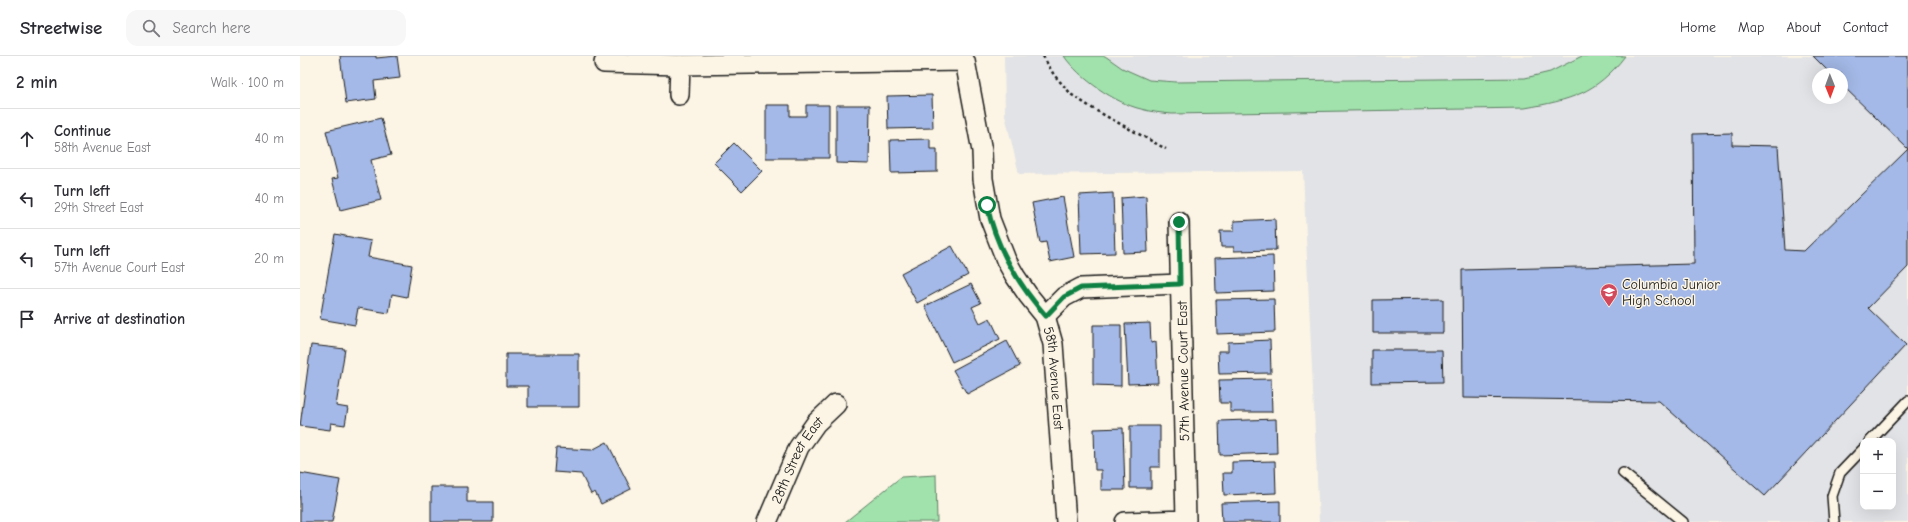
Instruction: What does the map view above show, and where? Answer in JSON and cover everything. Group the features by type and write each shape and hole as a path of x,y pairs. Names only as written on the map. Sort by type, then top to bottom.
{"street":[{"name":"58th Avenue East","path":"680,66 965,60 982,151 983,179 990,218 1003,253 1012,271 1028,295 1046,316 1053,344 1066,522"},
{"path":"604,63 680,66 679,95"},
{"name":"57th Avenue Court East","path":"1125,522 1186,520 1179,222"},
{"path":"1046,316 1064,297 1081,288 1180,284"},
{"name":"28th Street East","path":"767,522 799,448 816,422 836,404"}],"lane":[{"path":"1873,438 1908,401"},
{"path":"1834,522 1832,496 1840,473 1860,452"},
{"path":"1623,473 1683,522"}],"path":[{"path":"1043,56 1054,75 1072,95 1095,110 1166,149"}],"shaded area":[{"name":"Columbia Junior High School","path":"1004,56 1908,56 1908,522 1319,522 1303,171 1019,174 1005,115"}],"green space":[{"path":"1064,56 1105,56 1122,68 1149,80 1176,82 1525,78 1550,72 1582,56 1625,56 1603,79 1581,93 1556,102 1525,108 1172,114 1145,110 1120,101 1088,81"},
{"path":"936,475 937,522 845,522 901,477"}],"building":[{"path":"340,56 376,56 376,58 397,56 400,78 374,81 376,99 346,103"},
{"path":"1813,56 1908,56 1908,149 1848,91 1848,68 1825,68"},
{"path":"932,95 933,128 888,129 887,96"},
{"path":"766,105 790,105 790,116 806,116 806,105 829,105 829,158 766,158"},
{"path":"836,105 870,105 869,164 836,163"},
{"path":"381,118 391,155 371,160 381,200 340,210 332,179 338,178 326,131"},
{"path":"1732,133 1732,145 1778,146 1785,250 1804,251 1908,149 1908,267 1868,308 1906,345 1765,496 1659,401 1463,398 1462,270 1694,264 1693,134"},
{"path":"930,139 930,149 937,149 937,172 891,173 890,140"},
{"path":"734,143 762,171 742,191 714,163"},
{"path":"1113,193 1115,253 1081,254 1079,195"},
{"path":"1146,196 1148,252 1123,253 1121,198"},
{"path":"1063,197 1074,257 1050,262 1046,242 1040,243 1032,203"},
{"path":"1275,219 1276,250 1234,251 1234,247 1221,247 1220,231 1234,231 1234,221"},
{"path":"335,234 371,241 368,257 412,265 407,297 392,294 389,313 358,308 355,325 320,319"},
{"path":"952,246 968,275 917,303 901,273"},
{"path":"1273,256 1274,291 1216,293 1215,258"},
{"path":"971,284 981,303 972,307 980,323 990,318 1000,339 952,362 925,306"},
{"path":"1274,299 1275,332 1217,334 1216,300"},
{"path":"1443,299 1443,333 1373,333 1373,300"},
{"path":"1150,323 1151,343 1156,342 1158,383 1128,384 1125,324"},
{"path":"1093,325 1121,325 1121,386 1093,385"},
{"path":"1270,340 1271,373 1219,374 1218,351 1228,351 1228,342"},
{"path":"1007,341 1020,366 967,394 953,370"},
{"path":"311,345 345,349 336,406 348,408 345,425 331,423 330,430 300,426"},
{"path":"1372,350 1442,350 1443,382 1372,383"},
{"path":"506,354 579,354 579,407 528,407 528,386 506,386"},
{"path":"1271,379 1272,412 1230,412 1230,403 1220,403 1219,380"},
{"path":"1276,419 1277,453 1220,455 1219,421"},
{"path":"1130,426 1160,426 1160,467 1151,467 1151,488 1130,488"},
{"path":"1123,428 1125,490 1101,490 1101,470 1095,470 1094,429"},
{"path":"607,442 631,489 601,504 595,492 591,494 581,474 554,472 556,448 592,450"},
{"path":"1275,461 1276,493 1224,495 1223,473 1232,473 1232,462"},
{"path":"300,473 340,480 332,522 300,522"},
{"path":"431,487 467,487 467,502 493,502 493,522 431,522"},
{"path":"1280,501 1280,522 1222,522 1221,503"}],"place":[{"name":"Columbia Junior High School","path":"1609,307"}],"route":[{"path":"987,205 994,233 1006,260 1028,295 1046,316 1064,297 1081,288 1180,284 1179,222"}]}
